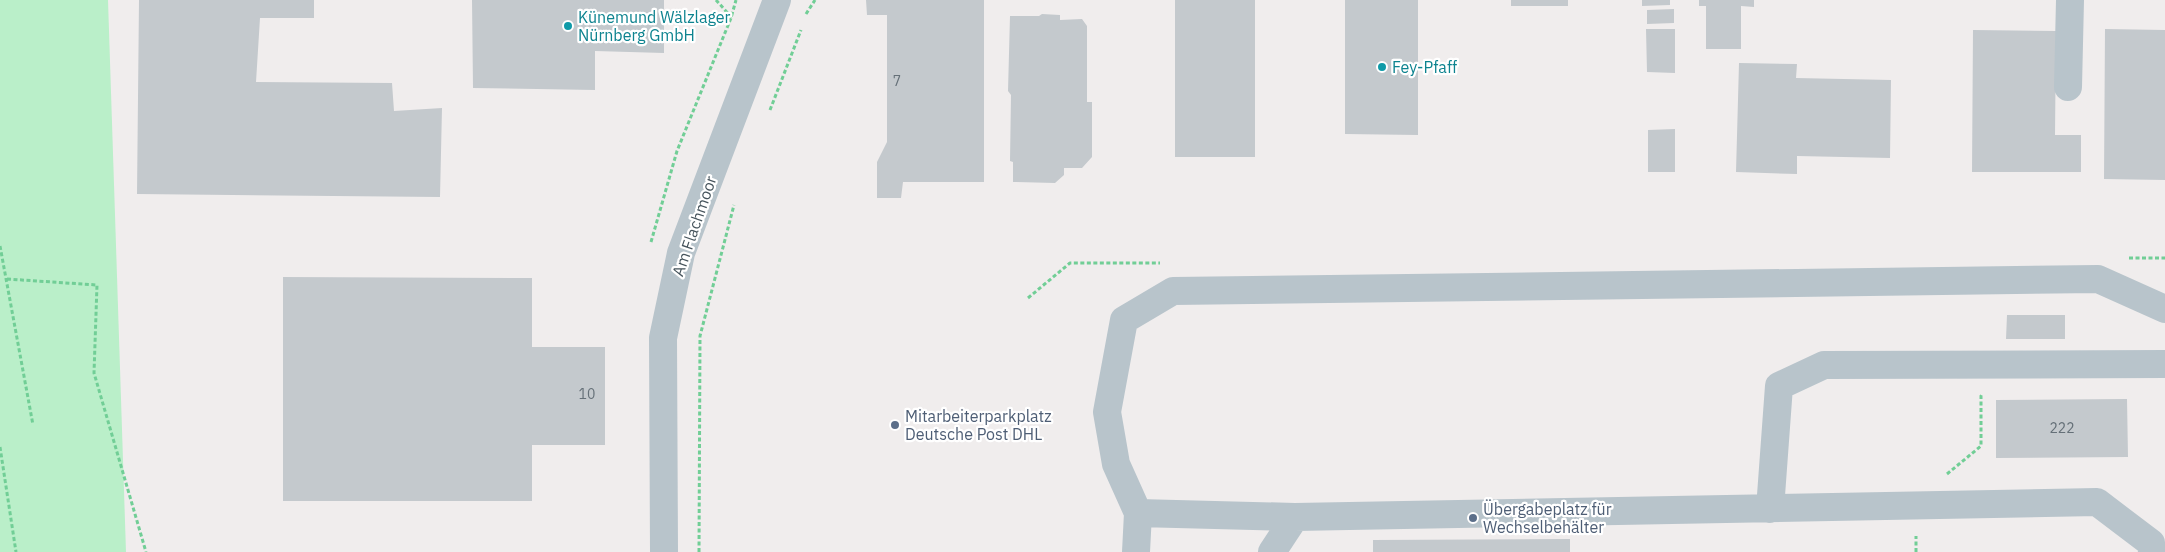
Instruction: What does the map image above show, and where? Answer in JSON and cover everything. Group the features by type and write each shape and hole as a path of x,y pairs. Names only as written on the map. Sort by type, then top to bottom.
{"street":[{"name":"Am Flachmoor","path":"664,552 663,338 681,253 777,0"},
{"path":"2068,87 2070,0"},
{"path":"1136,552 1138,513 1116,464 1107,412 1124,320 1173,291 2098,279 2165,309"},
{"path":"1770,508 1779,386 1824,365 2165,364"},
{"path":"1138,513 1295,517 2097,502 2151,543 2152,552"},
{"path":"1272,552 1295,517"}],"path":[{"path":"716,0 731,18"},
{"path":"806,17 815,0"},
{"path":"769,112 803,23"},
{"path":"698,552 700,336 735,202"},
{"path":"0,246 33,425"},
{"path":"7,279 98,285 94,373 146,552"},
{"path":"1916,552 1916,533 1937,482 1981,446 1981,396 1986,391"},
{"path":"0,447 16,552"}],"green space":[{"path":"0,0 108,0 126,552 0,552"}],"building":[{"path":"139,0 314,0 314,18 260,18 256,82 392,83 394,111 442,108 440,197 137,194"},
{"name":"Künemund Wälzlager Nürnberg GmbH","path":"472,0 664,0 664,53 595,51 595,90 473,88"},
{"path":"866,0 984,0 984,182 903,182 901,198 877,198 877,162 887,142 887,15 867,15"},
{"path":"1175,0 1255,0 1255,157 1175,157"},
{"name":"Fey-Pfaff","path":"1345,0 1418,0 1418,135 1345,134"},
{"path":"1511,0 1568,0 1568,6 1511,6"},
{"path":"1642,0 1670,0 1670,5 1642,6"},
{"path":"1699,0 1754,0 1754,7 1741,6 1741,49 1706,49 1706,6 1699,6"},
{"path":"1674,9 1674,23 1647,24 1647,10"},
{"path":"1042,14 1060,15 1060,20 1082,19 1087,26 1087,102 1092,102 1092,157 1082,168 1064,168 1064,175 1055,183 1013,182 1013,162 1010,161 1011,95 1008,91 1010,16 1039,16"},
{"path":"1646,29 1675,29 1675,73 1647,72"},
{"path":"2105,29 2165,30 2165,180 2104,179"},
{"path":"1973,30 2056,31 2055,135 2081,135 2081,172 1972,172"},
{"path":"1739,63 1797,64 1796,78 1891,80 1890,158 1797,156 1797,174 1736,172"},
{"path":"1675,129 1675,172 1648,172 1648,130"},
{"path":"283,277 532,278 532,347 605,347 605,445 532,445 532,501 283,501"},
{"path":"2007,315 2065,315 2065,339 2006,339"},
{"path":"2127,399 2128,457 1996,458 1996,400"},
{"path":"1570,539 1570,552 1373,552 1373,540"}],"place":[{"name":"Künemund Wälzlager Nürnberg GmbH","path":"568,26"},
{"name":"Fey-Pfaff","path":"1382,67"},
{"name":"Mitarbeiterparkplatz Deutsche Post DHL","path":"895,425"},
{"name":"Übergabeplatz für Wechselbehälter","path":"1473,518"}]}
